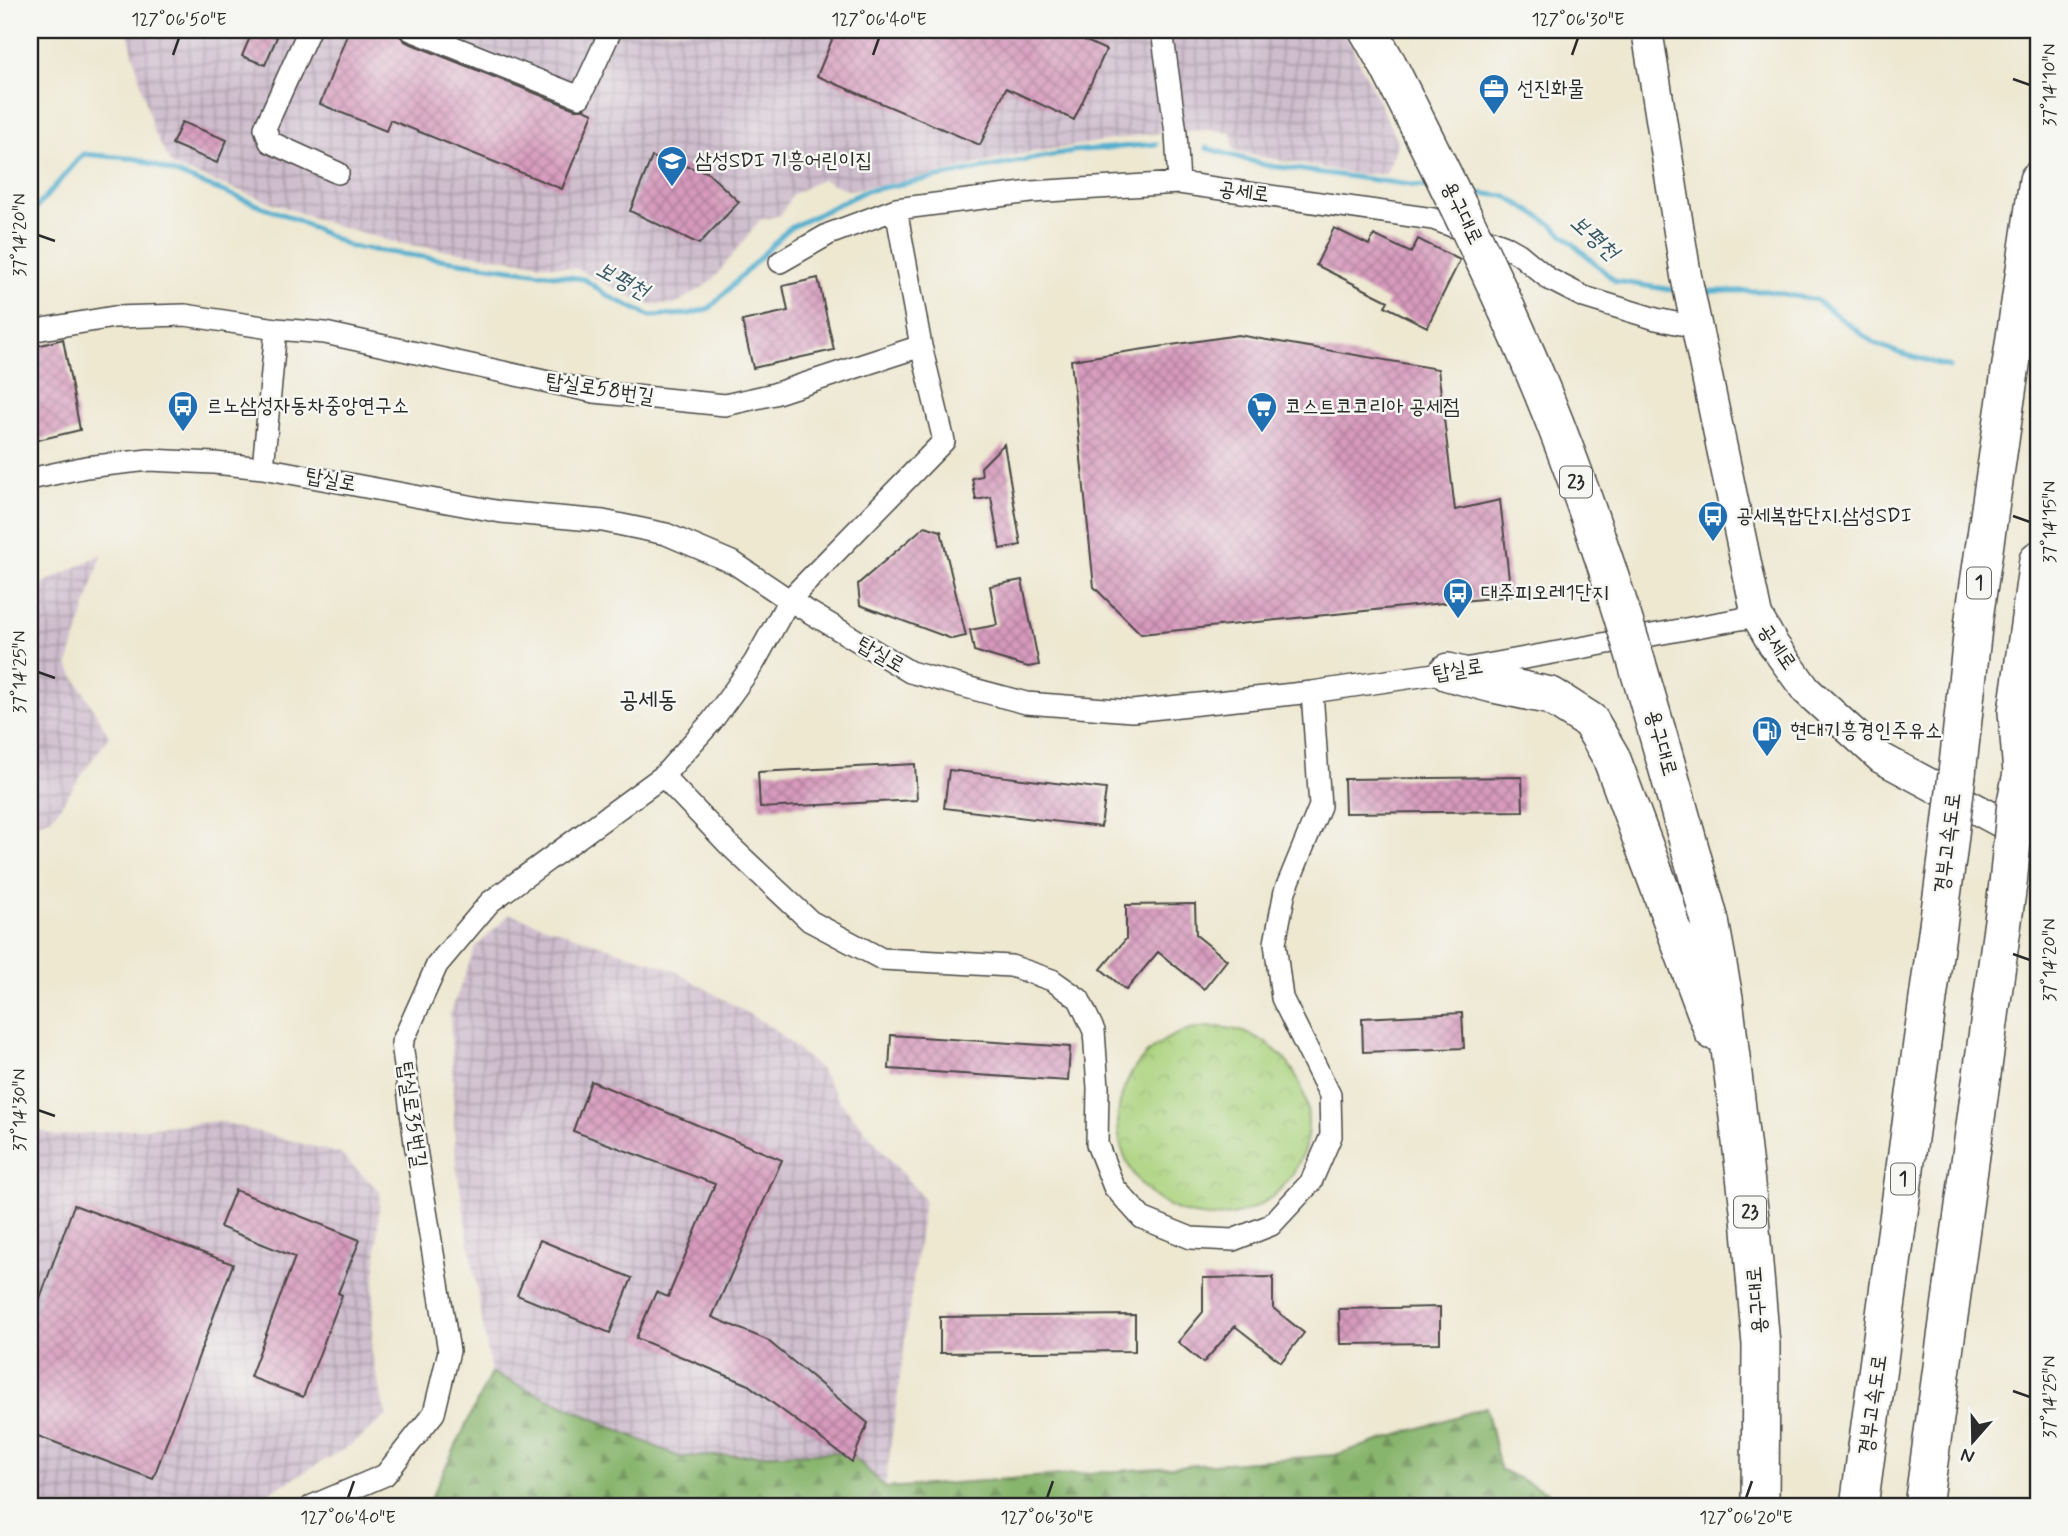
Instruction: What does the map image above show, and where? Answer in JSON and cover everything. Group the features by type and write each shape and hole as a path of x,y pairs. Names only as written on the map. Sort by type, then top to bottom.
{"highway":[{"name":"용구대로","path":"1368,30 1495,280 1547,404 1575,478 1653,713 1710,921 1724,998 1750,1218 1761,1345 1760,1506"},
{"name":"경부고속도로","path":"1859,1506 1948,852 1974,618 2038,180"},
{"path":"1923,1506 2008,884 2019,788 2017,712 2038,560"},
{"path":"1448,672 1551,696 1590,721 1611,757 1734,1087"},
{"path":"2019,788 2038,718"}],"street":[{"path":"309,30 265,128 270,142 338,173"},
{"path":"411,30 580,97 611,30"},
{"path":"1162,30 1176,133 1179,183"},
{"path":"1647,30 1694,321"},
{"name":"공세로","path":"780,262 830,234 896,209 1031,192 1179,183 1433,219 1519,254 1549,279 1584,297 1656,320 1694,321 1757,616 1773,643 1807,690 1881,758 2038,842"},
{"path":"896,209 920,346"},
{"name":"탑실로58번길","path":"30,331 114,317 186,315 276,329 325,333 594,392 725,405 774,394 920,346"},
{"path":"263,468 276,329"},
{"name":"탑실로35번길","path":"312,1506 385,1475 434,1413 449,1351 415,1143 402,1043 437,965 490,902 663,776 712,721 754,663 789,600 944,441 920,346"},
{"name":"탑실로","path":"30,479 86,467 149,460 214,463 263,468 501,512 603,521 666,534 734,563 789,600 910,672 1026,703 1132,711 1312,692 1448,672 1757,616"},
{"path":"663,776 728,844 810,921 882,959 1011,966 1052,980 1079,999 1094,1031 1097,1144 1114,1187 1142,1218 1191,1238 1233,1240 1271,1224 1279,1216 1311,1182 1331,1136 1330,1095 1282,998 1275,943 1285,891 1320,806 1312,692"}],"shaded area":[{"path":"141,30 1344,30 1398,142 1386,174 1357,174 1261,157 1234,150 1231,133 1208,130 1148,134 1016,155 915,179 848,190 821,179 792,195 781,215 760,220 711,282 674,305 646,304 578,269 397,243 330,224 172,166 153,130 128,33"},
{"path":"102,554 68,665 109,736 52,818 30,826 30,590"},
{"path":"510,914 672,969 771,1027 820,1069 839,1100 924,1199 885,1488 848,1452 679,1457 491,1373 456,1164 450,1014 475,948"},
{"path":"219,1121 340,1154 380,1191 371,1350 386,1416 351,1445 246,1506 30,1506 30,1127 56,1136"}],"green space":[{"path":"1213,1027 1249,1035 1266,1043 1280,1055 1292,1069 1300,1086 1308,1122 1300,1158 1292,1175 1280,1189 1266,1201 1249,1209 1213,1217 1177,1209 1160,1201 1146,1189 1134,1175 1126,1158 1118,1122 1126,1086 1134,1069 1146,1055 1160,1043 1177,1035"},
{"path":"491,1373 679,1457 849,1452 886,1488 1335,1455 1486,1407 1500,1469 1575,1506 427,1506"}],"building":[{"path":"253,30 277,37 265,65 242,56"},
{"path":"349,30 387,30 399,35 406,42 575,109 593,113 562,189 390,120 386,131 320,104"},
{"path":"836,30 982,30 1000,38 1004,30 1062,30 1106,50 1074,120 1006,88 980,145 817,76"},
{"path":"182,122 227,140 217,163 172,144"},
{"path":"652,157 707,172 739,202 699,244 630,211"},
{"path":"1334,228 1369,245 1374,235 1411,253 1418,239 1460,260 1427,327 1385,306 1388,301 1316,265"},
{"path":"818,278 834,350 753,368 742,321 788,311 783,286"},
{"name":"코스트코코리아 공세점","path":"1238,335 1438,369 1455,510 1500,500 1511,596 1141,634 1094,587 1071,360"},
{"path":"63,339 80,430 30,442 30,348"},
{"path":"1004,444 1021,545 1000,549 991,497 976,500 972,478 982,476 981,467"},
{"path":"925,526 941,531 966,636 952,639 860,605 858,584"},
{"path":"1022,580 1039,665 1028,667 974,651 970,630 997,625 990,586"},
{"path":"915,764 917,800 760,808 758,772"},
{"path":"949,770 1106,789 1101,827 944,808"},
{"path":"1522,777 1523,811 1345,813 1344,779"},
{"path":"1195,904 1196,935 1227,960 1204,989 1158,952 1126,990 1101,969 1126,939 1126,905"},
{"path":"1462,1013 1464,1048 1363,1052 1362,1018"},
{"path":"891,1035 1070,1047 1068,1081 889,1069"},
{"path":"591,1081 782,1160 712,1317 767,1340 868,1423 852,1462 747,1384 636,1338 656,1292 668,1297 715,1184 573,1131"},
{"path":"235,1190 360,1240 338,1293 342,1295 303,1397 250,1377 295,1257 220,1227"},
{"path":"74,1205 233,1264 153,1479 30,1433 30,1326"},
{"path":"540,1240 632,1278 610,1333 517,1295"},
{"path":"1273,1277 1273,1308 1304,1333 1281,1362 1235,1326 1203,1363 1178,1342 1203,1312 1203,1278"},
{"path":"1440,1307 1440,1343 1340,1344 1339,1309"},
{"path":"1135,1315 1135,1351 940,1353 940,1317"}],"waterway":[{"name":"보평천","path":"30,215 83,154 138,159 295,219 351,247 584,279 608,296 650,316 689,314 710,308 788,229 865,191 1073,151 1156,144"},
{"name":"보평천","path":"1206,148 1265,165 1433,188"},
{"name":"보평천","path":"1467,192 1505,196 1550,223 1615,281 1679,291"},
{"name":"보평천","path":"1699,291 1767,291 1816,300 1874,343 1950,367"}],"place":[{"name":"선진화물","path":"1494,116"},
{"name":"삼성SDI 기흥어린이집","path":"672,188"},
{"name":"르노삼성자동차중앙연구소","path":"183,433"},
{"name":"코스트코코리아 공세점","path":"1262,434"},
{"name":"공세복합단지.삼성SDI","path":"1713,543"},
{"name":"대주피오레1단지","path":"1458,620"},
{"name":"현대기흥경인주유소","path":"1767,758"}],"district":[{"name":"공세동","path":"648,700"}]}
